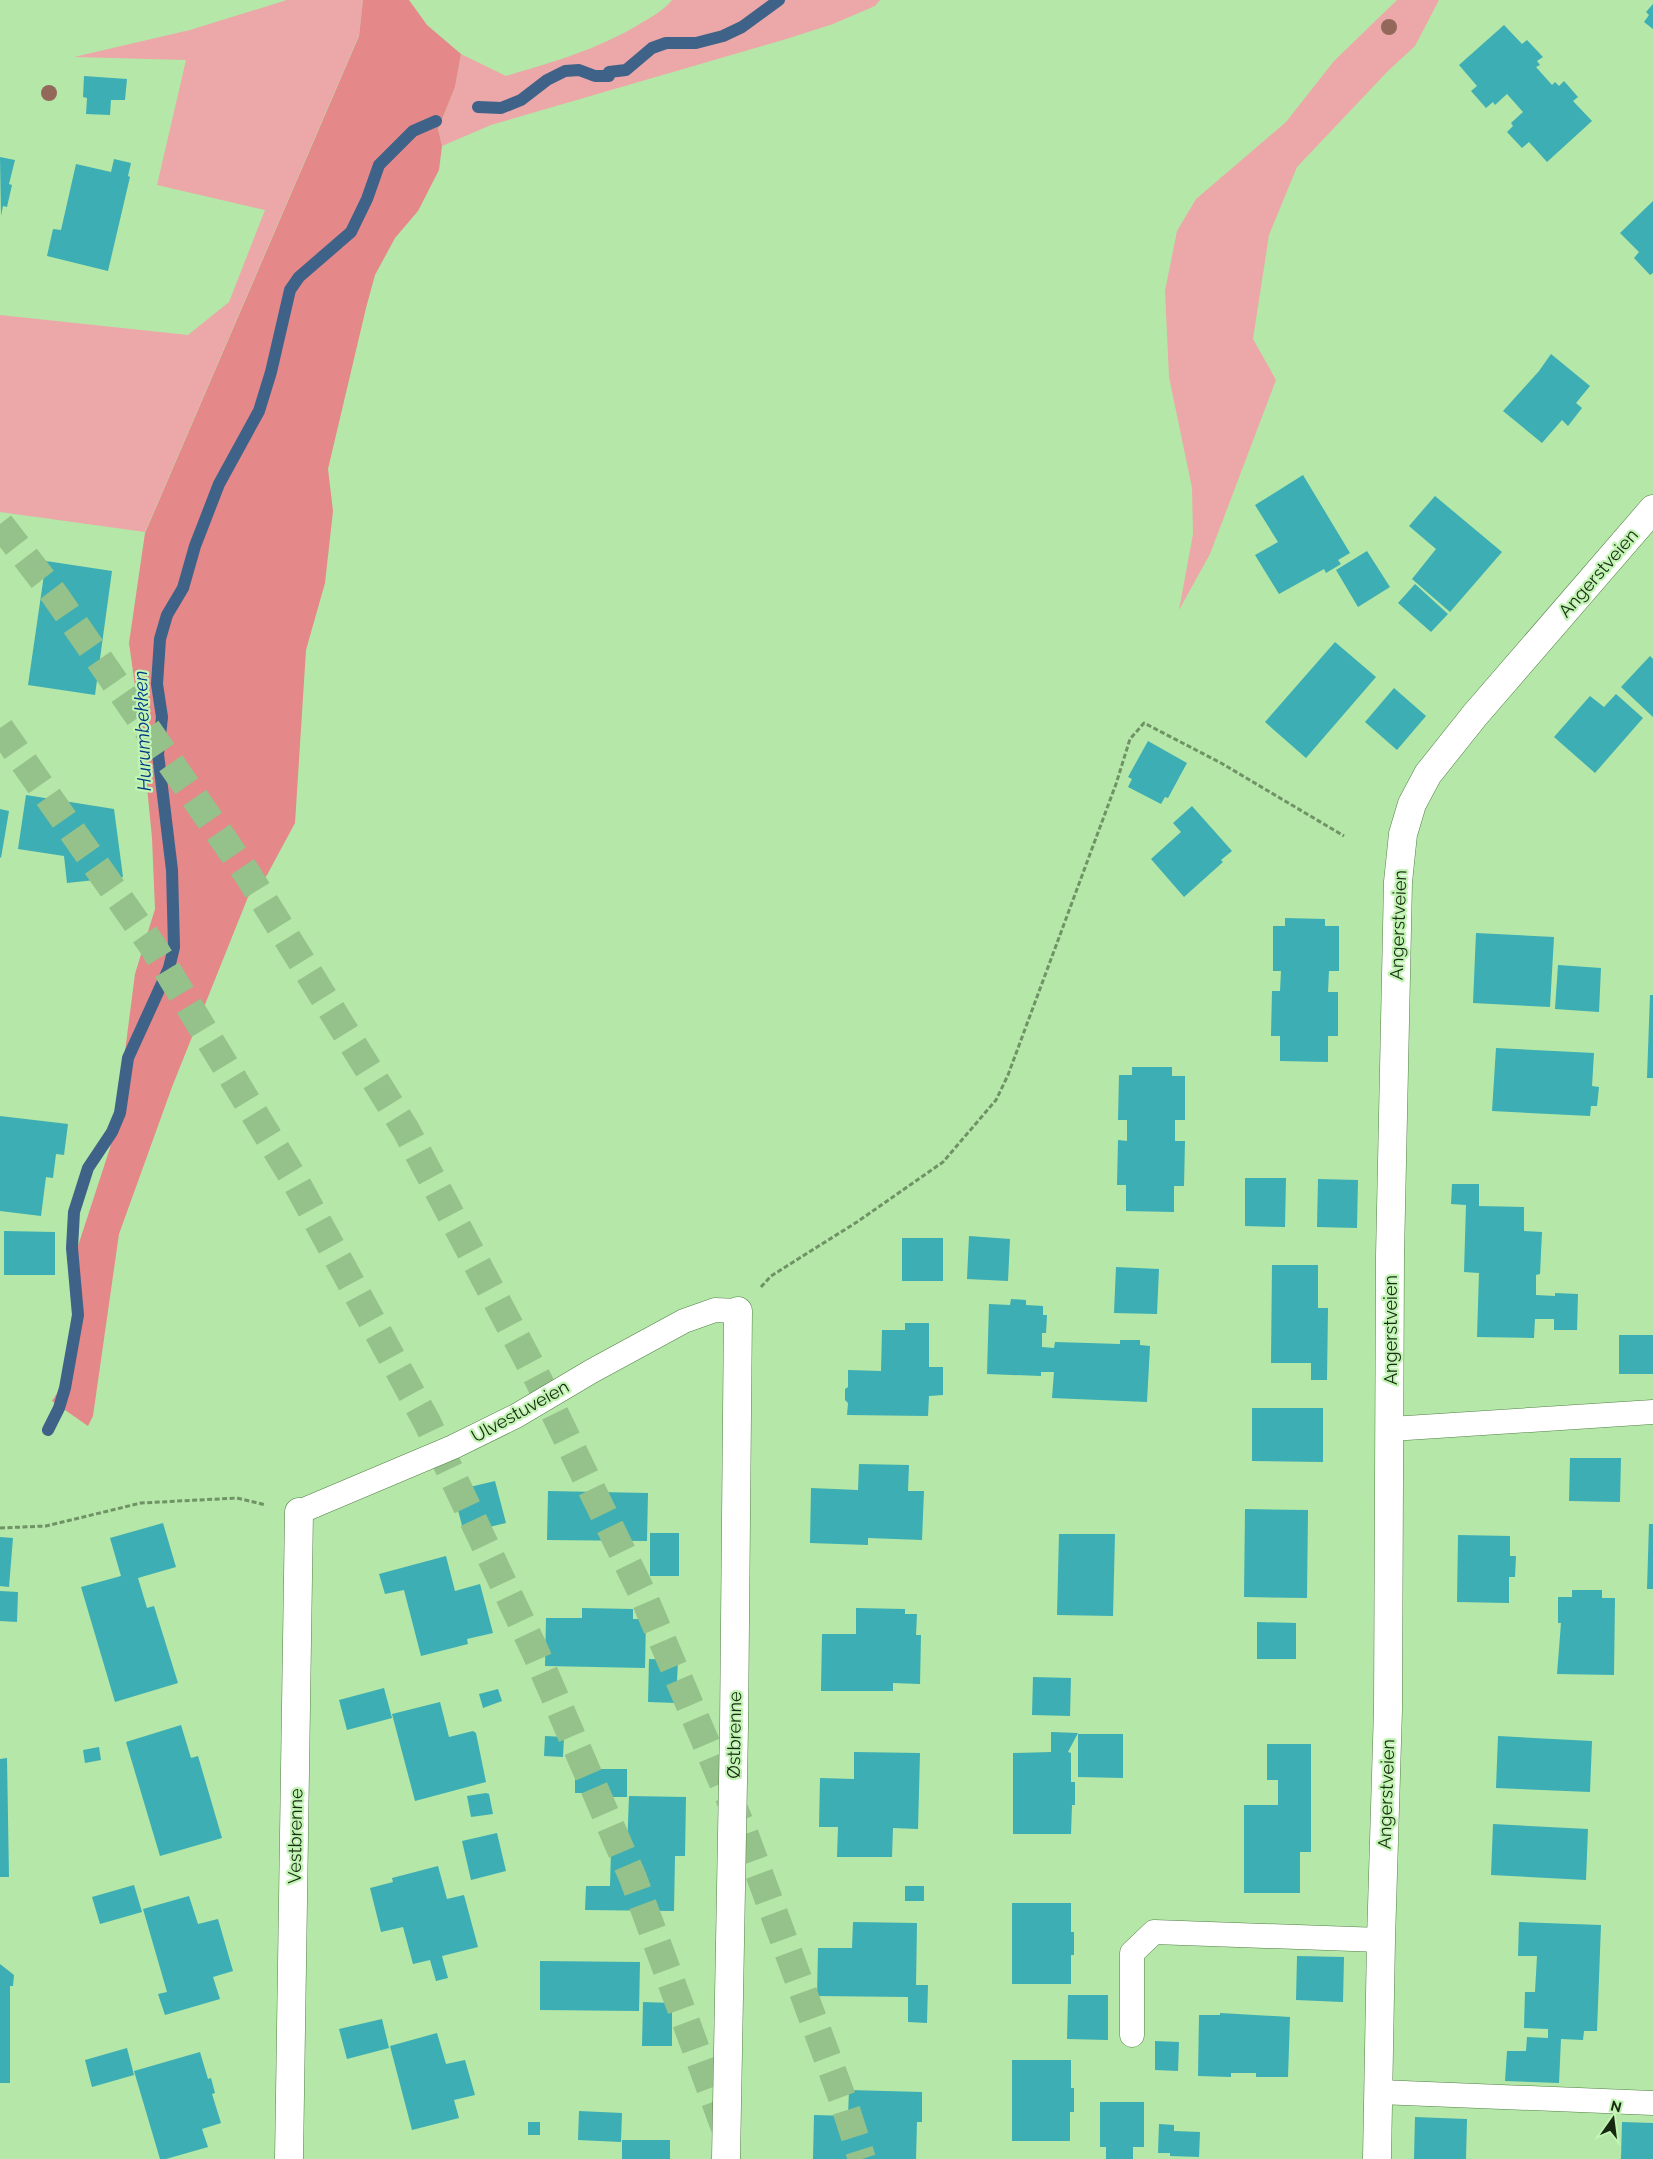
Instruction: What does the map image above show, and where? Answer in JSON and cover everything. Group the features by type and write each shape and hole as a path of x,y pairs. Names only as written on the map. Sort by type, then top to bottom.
{"street":[{"name":"Angerstveien","path":"1377,2159 1388,1709 1391,1429 1390,1238 1398,882 1403,834 1412,804 1428,774 1475,715 1653,509"},
{"name":"Østbrenne","path":"726,2159 734,1736 738,1311"},
{"name":"Vestbrenne","path":"289,2159 299,1512"}],"lane":[{"name":"Ulvestuveien","path":"299,1512 453,1447 516,1416 592,1371 684,1321 715,1310 738,1311"},
{"path":"1391,1429 1653,1412"},
{"path":"1132,2035 1132,1953 1154,1932 1381,1940"},
{"path":"1379,2092 1653,2103"}],"path":[{"path":"738,1311 771,1276 856,1222 944,1162 996,1100 1008,1075 1116,784 1130,738 1144,723 1221,763 1344,836"},
{"path":"0,1528 46,1526 141,1503 237,1498 299,1512"}],"shaded area":[{"path":"287,0 363,0 359,35 145,532 0,512 0,315 188,335 229,302 265,210 157,185 186,60 74,57 190,30"},
{"path":"363,0 409,0 427,25 461,54 455,87 438,129 442,146 439,170 418,211 395,238 375,275 328,469 333,511 325,583 306,650 295,823 267,875 248,897 172,1087 119,1234 93,1416 88,1426 52,1401 61,1387 70,1337 78,1246 110,1148 118,1106 135,974 155,909 152,838 142,736 129,643 145,533 359,36"},
{"path":"672,0 880,0 875,6 833,24 491,125 442,146 438,129 455,87 461,54 506,76 574,55 606,42 652,17"},
{"path":"1397,0 1439,0 1415,46 1388,71 1297,167 1269,235 1253,339 1276,380 1210,554 1179,610 1193,534 1192,488 1169,377 1165,291 1177,231 1196,199 1286,122 1334,61"}],"building":[{"path":"1653,4 1653,29 1644,22 1649,15 1646,12"},
{"path":"1504,25 1522,44 1527,40 1543,57 1537,61 1540,65 1536,67 1552,85 1555,82 1559,86 1564,81 1578,97 1573,101 1592,121 1547,162 1529,142 1522,148 1507,132 1513,126 1511,123 1523,112 1507,94 1495,105 1493,102 1486,108 1471,91 1477,86 1459,65"},
{"path":"84,76 127,79 125,100 111,100 110,115 86,114 87,98 83,97"},
{"path":"0,157 15,160 9,184 12,185 7,207 3,206 1,216"},
{"path":"114,159 131,163 128,176 130,177 108,271 47,256 53,229 61,230 76,164 111,172"},
{"path":"1653,201 1653,273 1650,275 1634,258 1639,252 1620,233"},
{"path":"1551,354 1590,386 1576,403 1582,408 1568,426 1562,420 1542,443 1503,411 1539,371"},
{"path":"1303,475 1350,553 1338,560 1341,564 1326,573 1324,569 1279,594 1255,555 1278,542 1255,505"},
{"path":"1435,496 1502,552 1450,612 1412,579 1436,549 1409,526"},
{"path":"1367,551 1390,587 1358,607 1336,570"},
{"path":"46,561 112,571 95,695 28,685"},
{"path":"1415,584 1448,614 1431,632 1398,603"},
{"path":"1335,642 1376,677 1306,758 1265,722"},
{"path":"1650,656 1653,659 1653,717 1621,687"},
{"path":"1394,688 1426,716 1397,750 1365,722"},
{"path":"1616,694 1643,718 1595,773 1554,737 1590,696 1604,707"},
{"path":"1148,741 1187,763 1168,798 1165,797 1161,804 1128,787 1132,779 1128,777"},
{"path":"26,795 114,809 123,877 67,883 64,856 18,849"},
{"path":"1192,806 1232,851 1221,860 1223,862 1184,897 1151,859 1181,832 1173,823"},
{"path":"0,809 9,811 1,858 0,857"},
{"path":"1285,918 1325,919 1325,926 1339,926 1339,971 1329,971 1328,992 1338,992 1338,1036 1328,1036 1328,1062 1280,1061 1280,1036 1271,1036 1272,991 1280,991 1281,971 1273,971 1273,926 1285,926"},
{"path":"1476,933 1554,937 1550,1007 1473,1003"},
{"path":"1558,965 1601,968 1599,1012 1555,1009"},
{"path":"1650,995 1653,995 1653,1078 1647,1078"},
{"path":"1496,1048 1594,1053 1592,1086 1599,1087 1597,1106 1591,1106 1590,1116 1492,1111"},
{"path":"1132,1067 1172,1067 1172,1076 1185,1076 1185,1120 1175,1120 1175,1141 1185,1141 1184,1186 1174,1186 1174,1212 1126,1211 1126,1185 1117,1185 1118,1140 1127,1141 1127,1120 1118,1120 1119,1075 1132,1075"},
{"path":"0,1116 68,1124 64,1155 56,1154 53,1178 46,1177 41,1216 0,1211"},
{"path":"1245,1178 1286,1178 1285,1227 1245,1226"},
{"path":"1318,1179 1358,1180 1357,1228 1317,1227"},
{"path":"1452,1184 1479,1184 1479,1206 1524,1207 1524,1231 1542,1232 1540,1274 1536,1275 1536,1295 1555,1296 1555,1293 1578,1294 1577,1330 1554,1330 1554,1319 1535,1319 1534,1338 1477,1337 1479,1273 1464,1272 1466,1205 1451,1204"},
{"path":"4,1231 55,1232 55,1275 4,1275"},
{"path":"969,1236 1010,1239 1008,1281 967,1279"},
{"path":"902,1238 943,1238 943,1281 902,1281"},
{"path":"1272,1265 1318,1265 1318,1308 1328,1308 1327,1380 1311,1380 1311,1363 1271,1363"},
{"path":"1116,1267 1159,1269 1157,1314 1114,1313"},
{"path":"1011,1299 1026,1300 1026,1305 1043,1306 1043,1315 1047,1315 1046,1333 1042,1333 1042,1347 1054,1348 1055,1342 1120,1344 1120,1340 1140,1340 1140,1345 1150,1346 1147,1402 1052,1398 1054,1372 1041,1372 1041,1376 987,1374 989,1304 1010,1305"},
{"path":"905,1323 929,1323 929,1367 943,1367 943,1395 929,1396 928,1416 847,1415 848,1403 845,1400 845,1389 848,1387 848,1370 881,1371 882,1330 905,1330"},
{"path":"1619,1335 1653,1335 1653,1374 1619,1374"},
{"path":"1252,1408 1323,1408 1323,1462 1252,1461"},
{"path":"1570,1458 1621,1458 1620,1502 1569,1501"},
{"path":"859,1464 909,1465 908,1491 924,1491 922,1540 868,1538 868,1545 810,1543 811,1488 858,1490"},
{"path":"495,1481 506,1523 464,1533 453,1491"},
{"path":"548,1491 648,1493 647,1541 547,1540"},
{"path":"1245,1509 1308,1510 1307,1598 1244,1597"},
{"path":"163,1523 176,1567 138,1578 147,1608 154,1606 178,1683 115,1702 81,1587 121,1576 110,1538"},
{"path":"1649,1524 1653,1524 1653,1589 1647,1589"},
{"path":"650,1533 679,1533 679,1576 650,1576"},
{"path":"1059,1534 1115,1534 1113,1616 1057,1615"},
{"path":"1458,1535 1510,1536 1510,1556 1516,1556 1515,1577 1509,1577 1509,1603 1457,1602"},
{"path":"0,1537 13,1538 9,1587 0,1586"},
{"path":"446,1556 455,1591 480,1584 493,1633 467,1639 468,1644 421,1656 404,1590 385,1594 379,1574"},
{"path":"1572,1590 1602,1590 1602,1598 1615,1598 1614,1675 1557,1674 1561,1623 1558,1623 1558,1597 1572,1597"},
{"path":"0,1591 18,1592 17,1622 0,1621"},
{"path":"582,1608 633,1609 633,1619 646,1619 645,1668 545,1666 546,1618 582,1618"},
{"path":"856,1608 905,1609 905,1614 917,1614 916,1635 921,1635 920,1684 893,1683 893,1691 821,1691 822,1634 856,1634"},
{"path":"1257,1622 1296,1623 1296,1659 1257,1659"},
{"path":"649,1659 678,1660 676,1703 648,1702"},
{"path":"1033,1677 1071,1678 1070,1716 1032,1715"},
{"path":"384,1688 392,1718 347,1730 339,1700"},
{"path":"498,1689 502,1701 483,1708 479,1694"},
{"path":"440,1702 449,1737 473,1731 476,1733 486,1782 415,1801 392,1714"},
{"path":"181,1725 191,1758 198,1756 222,1838 160,1856 126,1742"},
{"path":"1051,1732 1078,1733 1068,1752 1071,1753 1071,1782 1075,1782 1075,1805 1072,1805 1071,1834 1013,1834 1013,1753 1051,1752"},
{"path":"1078,1734 1123,1734 1123,1778 1078,1777"},
{"path":"545,1736 564,1737 563,1757 544,1756"},
{"path":"1498,1736 1592,1741 1590,1792 1496,1788"},
{"path":"1267,1744 1311,1744 1311,1852 1300,1852 1300,1893 1244,1893 1244,1805 1278,1805 1278,1780 1267,1780"},
{"path":"99,1747 101,1760 85,1763 83,1750"},
{"path":"854,1752 920,1753 918,1829 893,1828 892,1857 837,1857 838,1827 819,1827 820,1778 854,1779"},
{"path":"7,1758 9,1877 0,1877 0,1759"},
{"path":"583,1769 627,1769 627,1797 583,1797 583,1793 575,1793 575,1771 583,1771"},
{"path":"489,1794 493,1814 471,1817 467,1796"},
{"path":"629,1796 686,1797 685,1856 675,1856 674,1911 585,1910 586,1886 610,1886 611,1850 627,1850"},
{"path":"1493,1824 1588,1829 1586,1880 1491,1875"},
{"path":"497,1833 506,1871 471,1880 462,1841"},
{"path":"438,1866 447,1899 464,1895 478,1947 442,1956 448,1978 436,1981 430,1960 413,1964 403,1927 381,1932 370,1888 393,1882 392,1878"},
{"path":"134,1885 142,1912 100,1924 92,1897"},
{"path":"905,1886 924,1886 924,1901 905,1901"},
{"path":"189,1896 198,1924 218,1919 233,1971 213,1977 220,1999 165,2015 158,1994 167,1992 143,1909"},
{"path":"1012,1903 1071,1903 1071,1932 1074,1932 1074,1955 1071,1955 1071,1984 1012,1984"},
{"path":"853,1922 917,1923 916,1985 928,1985 927,2023 908,2022 908,1997 817,1996 818,1948 852,1948"},
{"path":"1519,1922 1601,1925 1597,2031 1584,2031 1583,2040 1561,2039 1559,2083 1505,2081 1507,2051 1526,2051 1527,2037 1548,2038 1548,2029 1524,2028 1525,1992 1535,1992 1537,1956 1518,1956"},
{"path":"1297,1956 1344,1957 1343,2002 1296,2000"},
{"path":"540,1961 640,1962 639,2011 540,2010"},
{"path":"0,1964 14,1975 13,1986 10,1986 10,2083 0,2083"},
{"path":"1068,1995 1108,1995 1108,2040 1067,2039"},
{"path":"643,2002 672,2003 672,2046 642,2046"},
{"path":"1220,2013 1290,2017 1288,2077 1256,2077 1256,2073 1231,2073 1231,2077 1198,2076 1199,2015 1220,2015"},
{"path":"382,2019 389,2048 347,2059 339,2029"},
{"path":"437,2033 446,2064 465,2060 475,2095 454,2100 459,2118 412,2130 390,2046"},
{"path":"1155,2041 1179,2042 1178,2071 1155,2070"},
{"path":"127,2048 134,2075 92,2087 85,2060"},
{"path":"200,2052 208,2079 211,2078 215,2093 212,2094 221,2123 202,2129 208,2147 160,2159 134,2071"},
{"path":"1012,2060 1071,2060 1071,2088 1074,2088 1074,2112 1070,2112 1070,2141 1012,2141"},
{"path":"849,2090 922,2092 922,2122 917,2122 916,2159 813,2159 814,2115 848,2116"},
{"path":"1100,2102 1144,2102 1144,2147 1133,2147 1133,2159 1106,2159 1106,2147 1100,2147"},
{"path":"579,2111 622,2113 621,2142 578,2140"},
{"path":"1415,2117 1467,2119 1466,2159 1414,2159"},
{"path":"528,2122 540,2122 540,2135 528,2135"},
{"path":"1622,2122 1653,2123 1653,2159 1621,2159"},
{"path":"1159,2124 1174,2125 1174,2131 1200,2132 1199,2157 1170,2156 1170,2153 1158,2153"},
{"path":"622,2140 670,2140 670,2159 622,2159"}],"waterway":[{"path":"478,107 501,108 521,100 547,80 565,71 579,70 595,76 609,76 609,72 626,70 652,48 666,43 696,43 723,36 742,27 779,0"},
{"name":"Hurumbekken","path":"48,1430 59,1408 65,1388 78,1315 72,1248 74,1212 88,1168 112,1132 120,1113 128,1058 169,968 174,947 172,870 158,754 162,717 157,684 160,639 167,615 183,588 195,546 219,484 259,411 271,372 290,290 299,277 351,232 367,199 379,165 413,131 436,121"}],"tunnel":[{"path":"0,524 54,594 248,875 406,1130 538,1379 643,1595 743,1830 843,2100 862,2159"},
{"path":"0,728 152,945 297,1184 427,1422 535,1651 633,1878 726,2131"}]}
